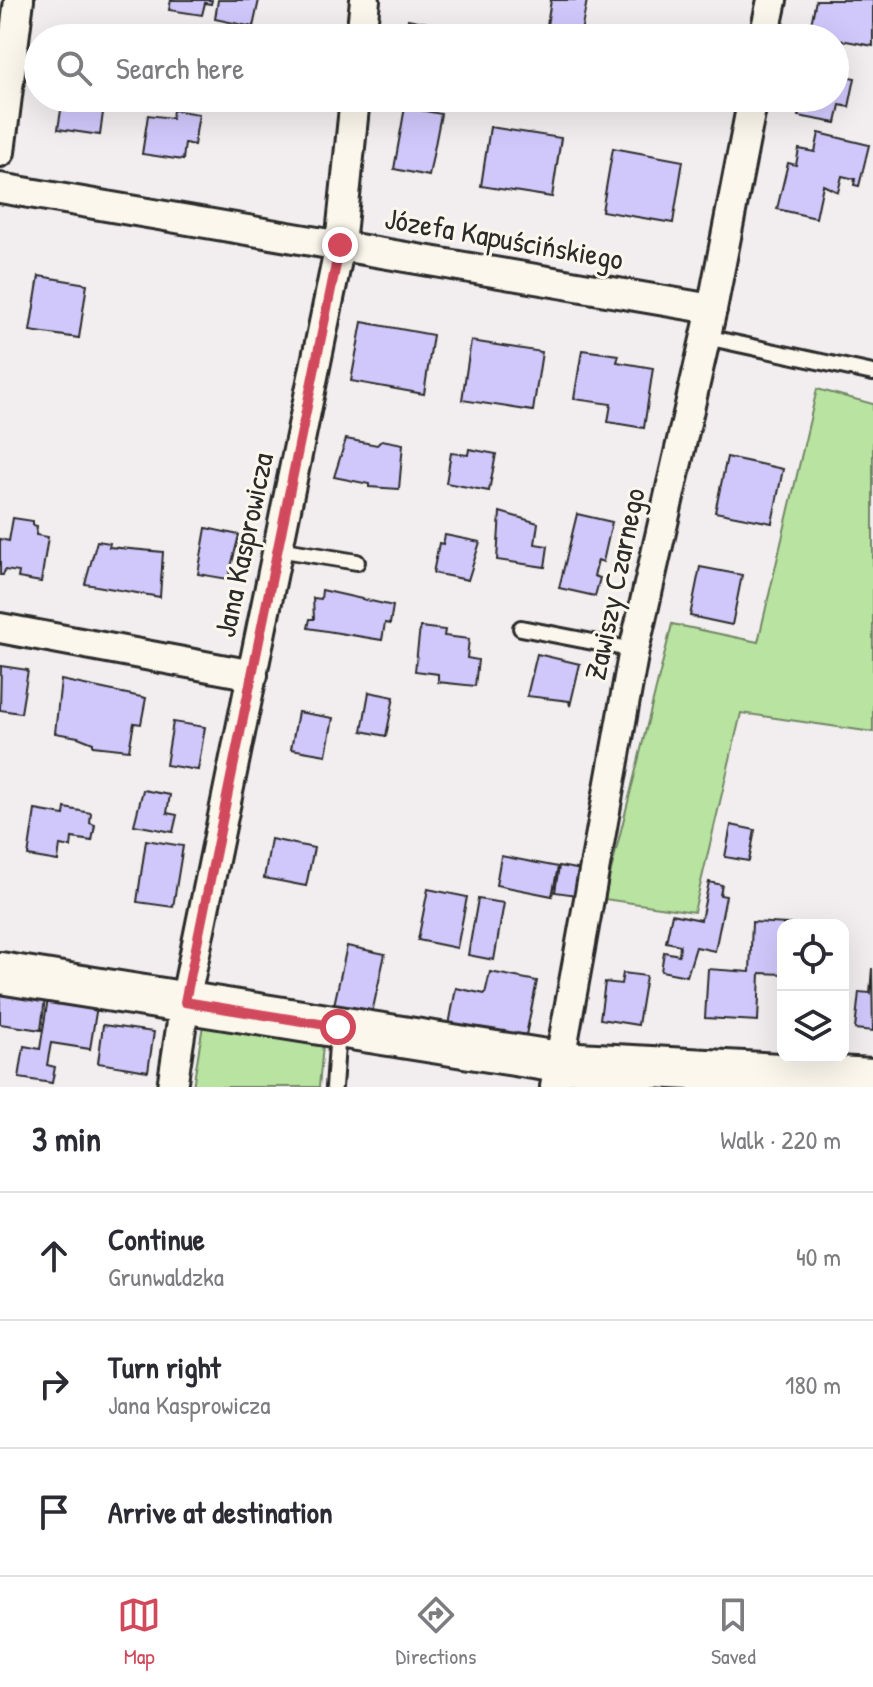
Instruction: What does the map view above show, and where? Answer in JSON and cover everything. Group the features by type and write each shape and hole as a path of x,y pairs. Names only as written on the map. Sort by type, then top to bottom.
{"street":[{"path":"0,152 19,0"},
{"path":"362,24 365,0"},
{"path":"767,24 772,0"},
{"name":"Jana Kasprowicza","path":"172,1087 185,1002 340,245 354,112"},
{"name":"Zawiszy Czarnego","path":"557,1075 634,650 706,337 750,112"},
{"name":"Józefa Kapuścińskiego","path":"0,188 712,309"},
{"path":"0,628 253,675"},
{"path":"0,973 338,1027 557,1075 873,1079"}],"lane":[{"path":"706,337 873,373"},
{"path":"278,549 357,562"},
{"path":"521,628 634,650"},
{"path":"334,1087 338,1027"}],"green space":[{"path":"817,389 873,404 873,732 741,713 694,912 604,899 672,624 758,642"},
{"path":"203,1025 323,1045 319,1087 193,1087"}],"building":[{"path":"171,0 212,0 211,4 205,3 202,15 169,10"},
{"path":"218,0 259,0 254,24 215,19"},
{"path":"551,0 587,0 583,24 547,24"},
{"path":"816,0 873,0 873,46 849,42 849,24 811,24"},
{"path":"408,19 433,24 407,24"},
{"path":"849,77 855,78 849,107"},
{"path":"61,112 103,112 100,135 58,129"},
{"path":"173,112 199,114 194,145 185,143 183,160 142,154 148,115 172,118"},
{"path":"404,112 441,114 429,176 394,169"},
{"path":"799,112 838,112 836,123 798,116"},
{"path":"490,127 561,138 552,197 481,186"},
{"path":"819,133 869,145 859,186 854,185 855,179 842,176 838,192 823,185 816,218 777,209 788,163 796,165 799,149 815,152"},
{"path":"613,148 683,161 673,223 602,211"},
{"path":"39,276 87,284 79,338 30,331"},
{"path":"362,322 433,335 424,394 351,381"},
{"path":"471,341 542,352 533,411 462,400"},
{"path":"582,350 619,355 617,362 653,368 644,428 608,422 611,404 574,399"},
{"path":"346,439 377,445 382,440 403,444 399,489 369,487 369,484 334,477"},
{"path":"469,449 496,454 489,491 446,483 451,453 468,455"},
{"path":"727,457 783,469 772,523 715,512"},
{"path":"500,512 538,523 535,544 548,546 545,567 497,560"},
{"path":"577,514 612,522 603,562 598,560 594,576 600,578 595,596 559,588"},
{"path":"13,518 33,521 33,525 37,526 36,535 48,537 41,582 18,578 19,572 5,570 0,575 0,539 9,541"},
{"path":"206,528 239,535 228,579 198,574"},
{"path":"445,535 480,542 468,580 433,573 439,543 443,544"},
{"path":"97,541 110,543 109,547 163,552 160,597 85,584"},
{"path":"700,567 742,575 732,625 690,616"},
{"path":"322,590 393,606 390,624 385,623 382,640 308,628 310,619 314,619 313,598 321,599"},
{"path":"420,627 445,630 444,636 469,639 467,658 478,660 475,686 438,682 438,674 415,671"},
{"path":"537,654 580,664 570,706 569,701 527,696"},
{"path":"1,666 28,670 21,713 0,710"},
{"path":"61,680 146,698 141,724 134,723 129,750 93,746 93,743 78,737 55,733"},
{"path":"369,692 394,697 386,736 362,731"},
{"path":"298,712 333,718 326,755 291,749"},
{"path":"173,722 205,727 198,770 166,765"},
{"path":"143,790 170,795 167,813 177,815 173,832 134,825"},
{"path":"65,808 91,813 90,823 95,825 92,841 72,838 71,847 60,845 58,861 28,856 35,810 64,815"},
{"path":"731,825 755,830 749,861 725,857"},
{"path":"271,839 314,848 306,886 264,878"},
{"path":"146,840 183,846 173,907 137,902"},
{"path":"501,856 558,867 552,896 496,885"},
{"path":"559,866 588,871 584,896 555,892"},
{"path":"709,882 722,885 720,895 726,896 715,951 696,947 687,976 661,971 664,952 679,955 680,945 666,942 672,914 701,920"},
{"path":"428,889 467,897 457,948 418,940"},
{"path":"478,899 504,903 494,960 468,955"},
{"path":"752,922 777,923 777,974 760,973 758,1021 705,1018 708,969 750,972"},
{"path":"347,946 385,954 372,1013 334,1005"},
{"path":"872,968 873,1031 855,1029 859,992 870,993"},
{"path":"490,972 537,981 525,1040 449,1025 456,988 485,994"},
{"path":"623,973 646,976 638,1025 600,1019 605,982 621,984"},
{"path":"0,992 45,998 41,1030 0,1024"},
{"path":"48,998 97,1006 90,1049 51,1043 47,1065 55,1067 52,1083 19,1078 24,1046 40,1049"},
{"path":"103,1025 154,1032 148,1071 98,1063"}],"route":[{"path":"338,1027 185,1002 340,245"}]}
